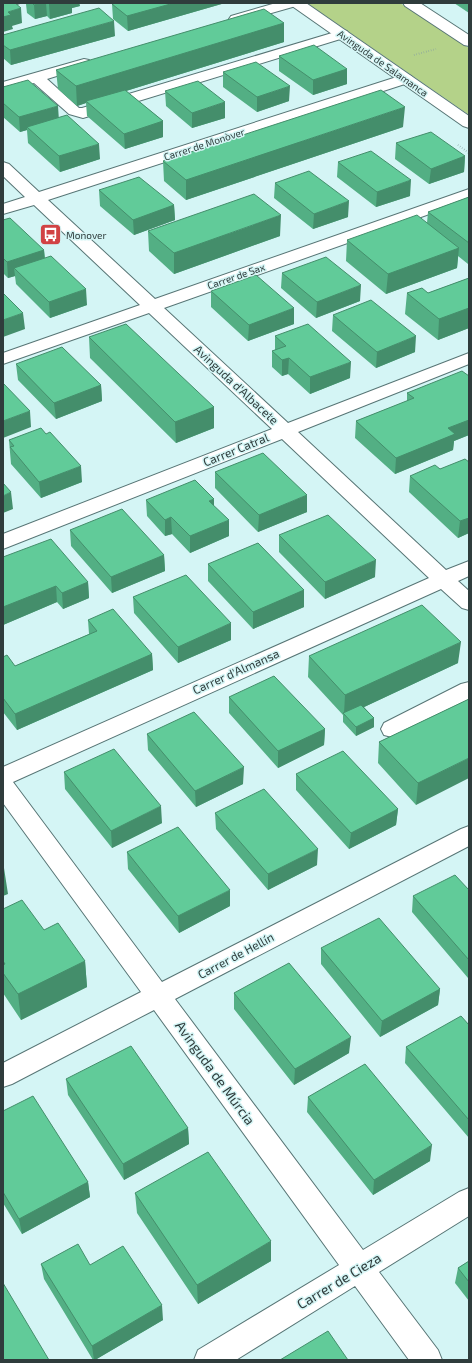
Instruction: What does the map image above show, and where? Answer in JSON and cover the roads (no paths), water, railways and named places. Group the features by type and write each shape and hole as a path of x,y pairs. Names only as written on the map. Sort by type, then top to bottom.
{"street":[{"path":"224,22 291,3"},
{"name":"Avinguda de Salamanca","path":"297,3 469,123"},
{"path":"410,3 469,42"},
{"path":"36,78 74,111 84,113 342,34"},
{"path":"3,87 96,60"},
{"name":"Carrer de Monòver","path":"3,209 406,79"},
{"name":"Avinguda d'Albacete","path":"3,167 469,603"},
{"name":"Carrer de Sax","path":"3,359 151,305 469,194"},
{"name":"Carrer Catral","path":"3,542 469,358"},
{"name":"Carrer d'Almansa","path":"3,777 469,568"},
{"path":"392,729 469,690"},
{"name":"Avinguda de Múrcia","path":"3,786 428,1360"},
{"name":"Carrer de Hellín","path":"3,1076 469,835"},
{"name":"Carrer de Cieza","path":"208,1360 469,1201"}],"place":[{"name":"Monover","path":"50,235"}]}
